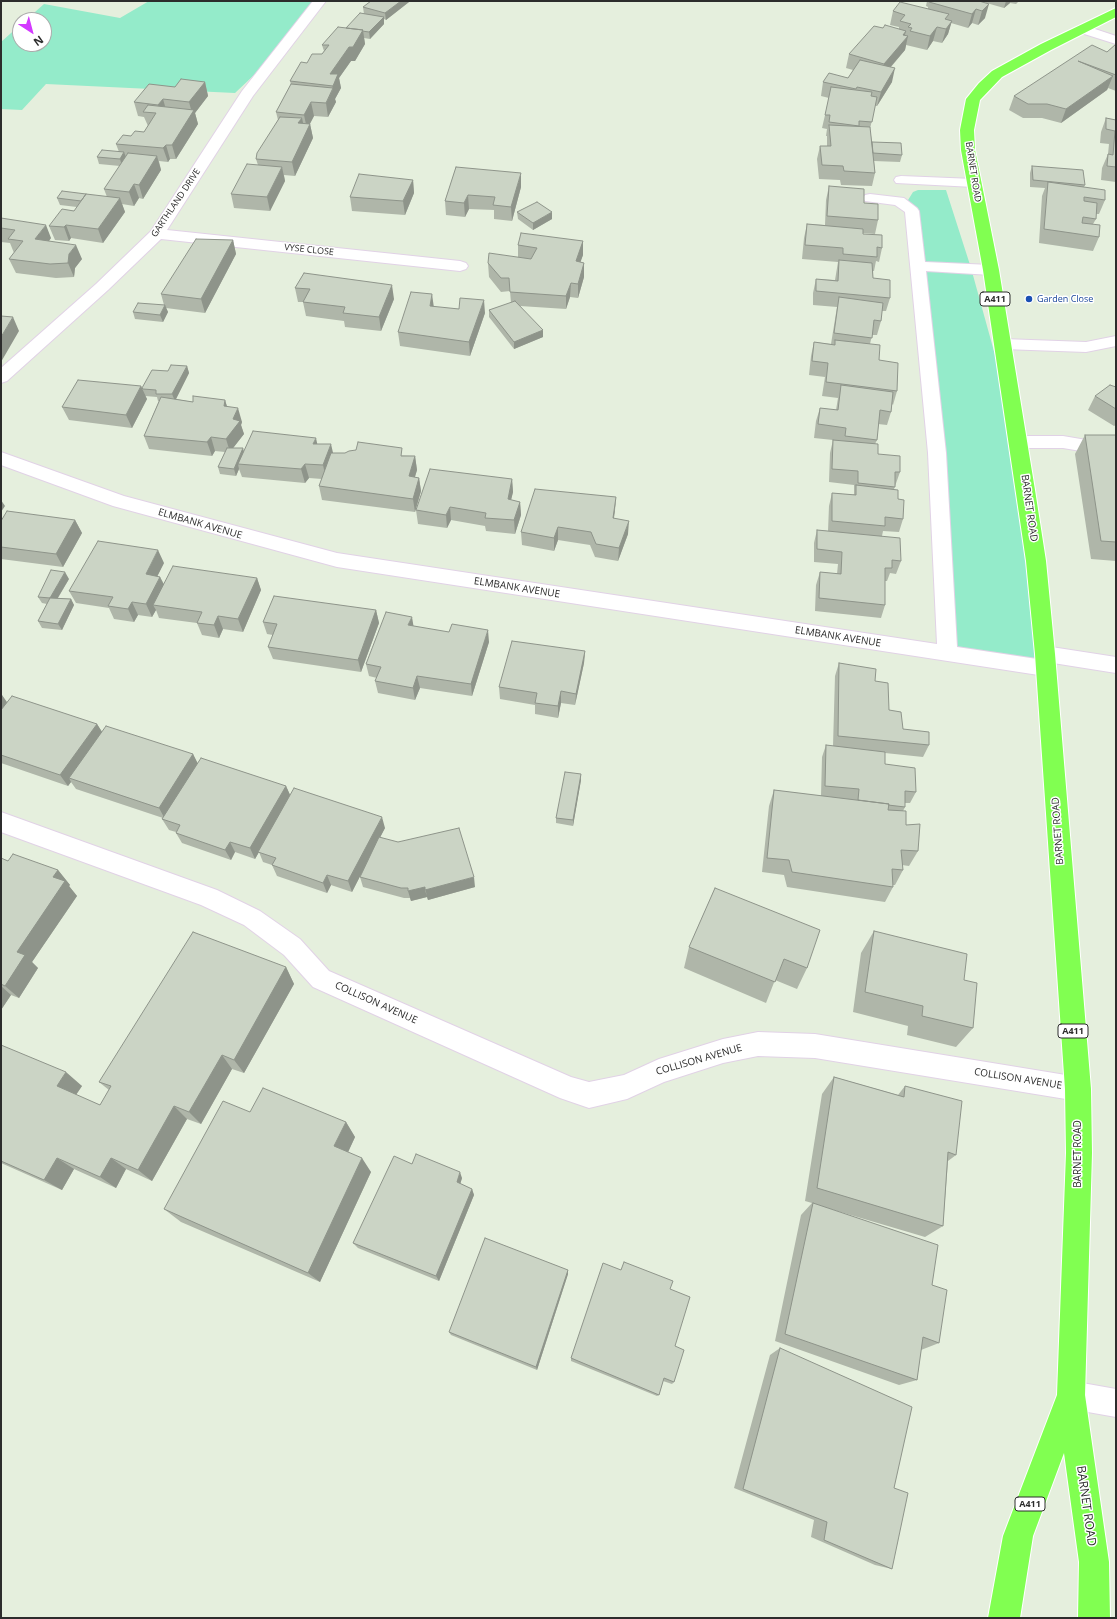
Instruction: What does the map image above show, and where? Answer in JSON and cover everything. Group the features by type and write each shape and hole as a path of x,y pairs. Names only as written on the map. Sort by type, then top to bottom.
{"main road":[{"name":"BARNET ROAD","path":"1094,1618 1094,1562 1071,1395 1079,1153 1078,1089 1045,661 1036,561 1019,442 991,270 968,150 967,130 973,100 984,86 997,74 1116,12"},
{"name":"BARNET ROAD","path":"1004,1618 1018,1536 1071,1395"}],"street":[{"name":"GARTHLAND DRIVE","path":"1,377 102,287 157,234 248,94 320,1"},
{"path":"1083,29 1116,40"},
{"path":"901,180 974,183"},
{"path":"870,198 899,201 912,211 919,266 937,453 947,654"},
{"name":"VYSE CLOSE","path":"157,234 460,266"},
{"path":"919,266 991,270"},
{"path":"1003,344 1086,347 1116,341"},
{"path":"1019,442 1062,442 1116,451"},
{"name":"ELMBANK AVENUE","path":"1,458 119,501 337,560 947,654 1116,665"},
{"name":"COLLISON AVENUE","path":"1,822 222,903 252,918 292,947 321,979 569,1089 589,1095 626,1087 659,1071 723,1051 758,1044 815,1046 1078,1089"},
{"path":"1071,1395 1116,1403"}],"green space":[{"path":"149,1 320,1 288,43 235,93 46,84 22,110 1,109 1,42 12,32 12,52 52,52 52,12 35,12 44,4 120,18"},
{"path":"918,190 946,190 971,268 1019,442 1045,668 947,654 905,205 913,192"}],"building":[{"path":"371,1 401,1 385,13 363,7"},
{"path":"979,1 989,4 982,11 976,9 972,14 929,2"},
{"path":"900,2 949,14 945,19 952,21 946,29 937,27 930,36 910,31 912,28 908,27 911,24 900,21 905,15 893,11"},
{"path":"360,13 384,17 369,32 346,28"},
{"path":"885,25 906,31 903,35 908,36 884,64 849,54 874,26 883,28"},
{"path":"338,27 363,30 353,47 349,47 330,74 338,74 333,86 290,81 301,62 307,63 312,54 322,54 329,45 322,45"},
{"path":"1116,44 1116,75 1078,61 1113,76 1066,109 1047,104 1028,104 1014,96 1092,45 1107,52"},
{"path":"860,60 895,68 881,92 857,87 856,89 823,82 829,73 848,78"},
{"path":"181,79 205,82 189,102 163,99 158,105 134,102 149,84 175,87"},
{"path":"291,84 333,88 326,103 311,102 304,115 276,112"},
{"path":"831,87 872,92 871,96 877,97 872,122 859,121 859,126 829,122 830,115 825,115"},
{"path":"148,105 194,110 172,145 166,145 163,148 116,144 123,135 131,136 135,131 144,132 156,113 143,112"},
{"path":"280,117 302,118 298,123 310,124 292,162 256,159 257,153"},
{"path":"1106,118 1116,120 1116,167 1107,166 1108,154 1113,155 1115,131 1106,129"},
{"path":"829,125 870,127 875,173 844,171 843,166 822,165 820,146 831,146"},
{"path":"872,142 901,143 902,155 873,153"},
{"path":"102,150 124,152 120,159 97,157"},
{"path":"128,153 157,156 139,185 134,184 129,192 104,189"},
{"path":"247,164 282,167 267,197 231,194"},
{"path":"1032,166 1083,170 1085,185 1033,180"},
{"path":"456,167 521,173 511,207 493,205 495,197 468,195 464,203 445,201"},
{"path":"359,174 413,180 403,201 350,197"},
{"path":"1048,182 1105,190 1105,200 1084,197 1084,201 1097,203 1096,219 1083,217 1082,223 1100,225 1099,237 1044,229"},
{"path":"829,186 864,189 864,203 878,204 878,220 827,216"},
{"path":"62,191 86,194 81,201 57,198"},
{"path":"86,194 120,198 98,229 66,225 64,227 49,226 62,209 74,211"},
{"path":"537,202 552,212 533,223 517,212"},
{"path":"1,218 46,225 35,239 76,245 69,254 68,263 50,264 9,259 23,241 8,239 15,230 1,228"},
{"path":"807,224 863,229 863,234 882,235 882,248 877,247 877,257 843,254 843,248 805,245"},
{"path":"521,233 583,241 576,261 584,263 578,284 571,283 566,296 510,292 509,278 501,278 488,263 489,253 531,259 537,248 518,245"},
{"path":"196,239 233,240 201,299 161,294"},
{"path":"839,260 872,263 873,278 890,280 890,298 816,291 816,279 838,281"},
{"path":"304,273 392,285 379,317 343,313 345,307 303,302 310,289 295,288"},
{"path":"411,292 432,294 430,306 459,309 460,298 484,300 469,342 398,332"},
{"path":"839,297 883,303 881,321 874,320 872,338 834,333"},
{"path":"515,301 543,330 514,342 489,310"},
{"path":"138,303 165,305 160,315 133,312"},
{"path":"1,316 13,317 1,337"},
{"path":"835,340 880,345 879,360 898,363 897,391 826,382 828,363 812,361 814,342 835,345"},
{"path":"171,365 187,366 172,394 156,394 156,390 142,388 152,370 168,371"},
{"path":"78,380 141,386 126,415 62,407"},
{"path":"841,385 893,392 891,412 880,410 877,440 845,436 846,428 818,424 820,408 838,410"},
{"path":"1110,385 1116,387 1116,409 1095,396"},
{"path":"193,396 225,400 224,406 238,408 233,419 240,421 226,439 211,437 207,442 144,436 161,397 193,402"},
{"path":"253,431 316,438 313,444 331,444 323,465 305,464 301,469 238,464"},
{"path":"1085,435 1116,435 1116,542 1101,541"},
{"path":"833,440 878,444 878,454 900,456 900,472 895,472 895,487 858,483 858,471 832,469"},
{"path":"358,442 402,448 401,456 415,456 409,476 419,478 413,499 319,486 331,453 345,453 356,450"},
{"path":"227,448 243,448 234,469 218,467"},
{"path":"430,469 512,479 508,499 520,502 514,520 485,518 486,513 450,507 446,515 416,510"},
{"path":"856,485 898,490 898,499 904,500 903,519 885,517 885,526 832,521 832,493 856,495"},
{"path":"535,489 616,497 613,518 629,521 619,548 596,544 591,532 558,527 554,538 521,532"},
{"path":"7,511 75,520 56,554 1,547 1,521"},
{"path":"817,530 900,538 901,561 892,560 892,568 885,568 885,605 819,598 820,572 841,574 842,552 817,549"},
{"path":"98,541 158,550 146,574 160,577 146,604 132,602 128,609 108,606 113,597 69,591"},
{"path":"173,566 257,578 238,619 218,616 214,625 197,623 202,612 153,605"},
{"path":"51,570 65,572 50,598 38,597"},
{"path":"274,596 376,610 358,660 268,647 277,624 263,622"},
{"path":"50,598 71,599 58,624 38,621"},
{"path":"386,612 412,617 408,625 449,632 452,624 488,630 471,684 417,676 413,688 375,681 381,667 366,664"},
{"path":"512,641 585,651 576,694 561,691 558,706 535,703 537,693 499,687"},
{"path":"839,663 876,669 875,681 888,683 889,710 901,712 903,729 929,732 929,745 838,736"},
{"path":"12,696 97,724 60,775 1,755 1,710"},
{"path":"106,726 193,754 159,808 69,778"},
{"path":"826,745 885,752 885,764 915,768 916,792 905,791 905,807 858,800 859,789 825,786"},
{"path":"201,758 286,786 250,848 230,842 225,850 176,833 180,825 162,819"},
{"path":"565,772 581,774 573,820 556,818"},
{"path":"294,788 382,817 348,881 327,875 323,883 272,865 276,858 258,852"},
{"path":"774,790 889,804 888,810 906,811 906,825 920,824 918,851 901,850 903,870 892,869 893,887 792,872 789,860 767,858"},
{"path":"459,828 474,877 425,890 425,887 408,891 408,888 401,888 360,877 379,837 398,842"},
{"path":"13,854 58,870 53,877 65,881 17,952 25,955 5,986 1,984 1,858 8,861"},
{"path":"715,888 820,930 807,968 784,959 775,982 689,947"},
{"path":"874,931 967,954 964,980 977,983 973,1028 922,1016 923,1006 865,992"},
{"path":"193,932 286,967 234,1060 222,1055 189,1112 174,1106 138,1170 111,1158 100,1177 57,1158 44,1180 1,1161 1,1045 66,1072 57,1086 100,1105 111,1086 99,1082"},
{"path":"834,1077 904,1097 905,1086 962,1101 956,1155 948,1152 943,1226 817,1188"},
{"path":"263,1088 346,1122 334,1146 362,1158 308,1273 164,1209 223,1101 250,1112"},
{"path":"416,1154 460,1172 457,1182 472,1189 436,1276 353,1243 394,1156 412,1164"},
{"path":"813,1203 938,1245 932,1285 947,1290 939,1343 923,1337 917,1380 785,1334"},
{"path":"485,1238 568,1270 536,1367 449,1332"},
{"path":"624,1262 673,1281 670,1289 690,1297 675,1346 684,1350 674,1382 664,1378 659,1395 571,1358 603,1263 621,1270"},
{"path":"780,1348 912,1407 894,1488 908,1493 892,1569 824,1540 827,1522 743,1489"}],"place":[{"name":"Garden Close","path":"1029,299"}]}
